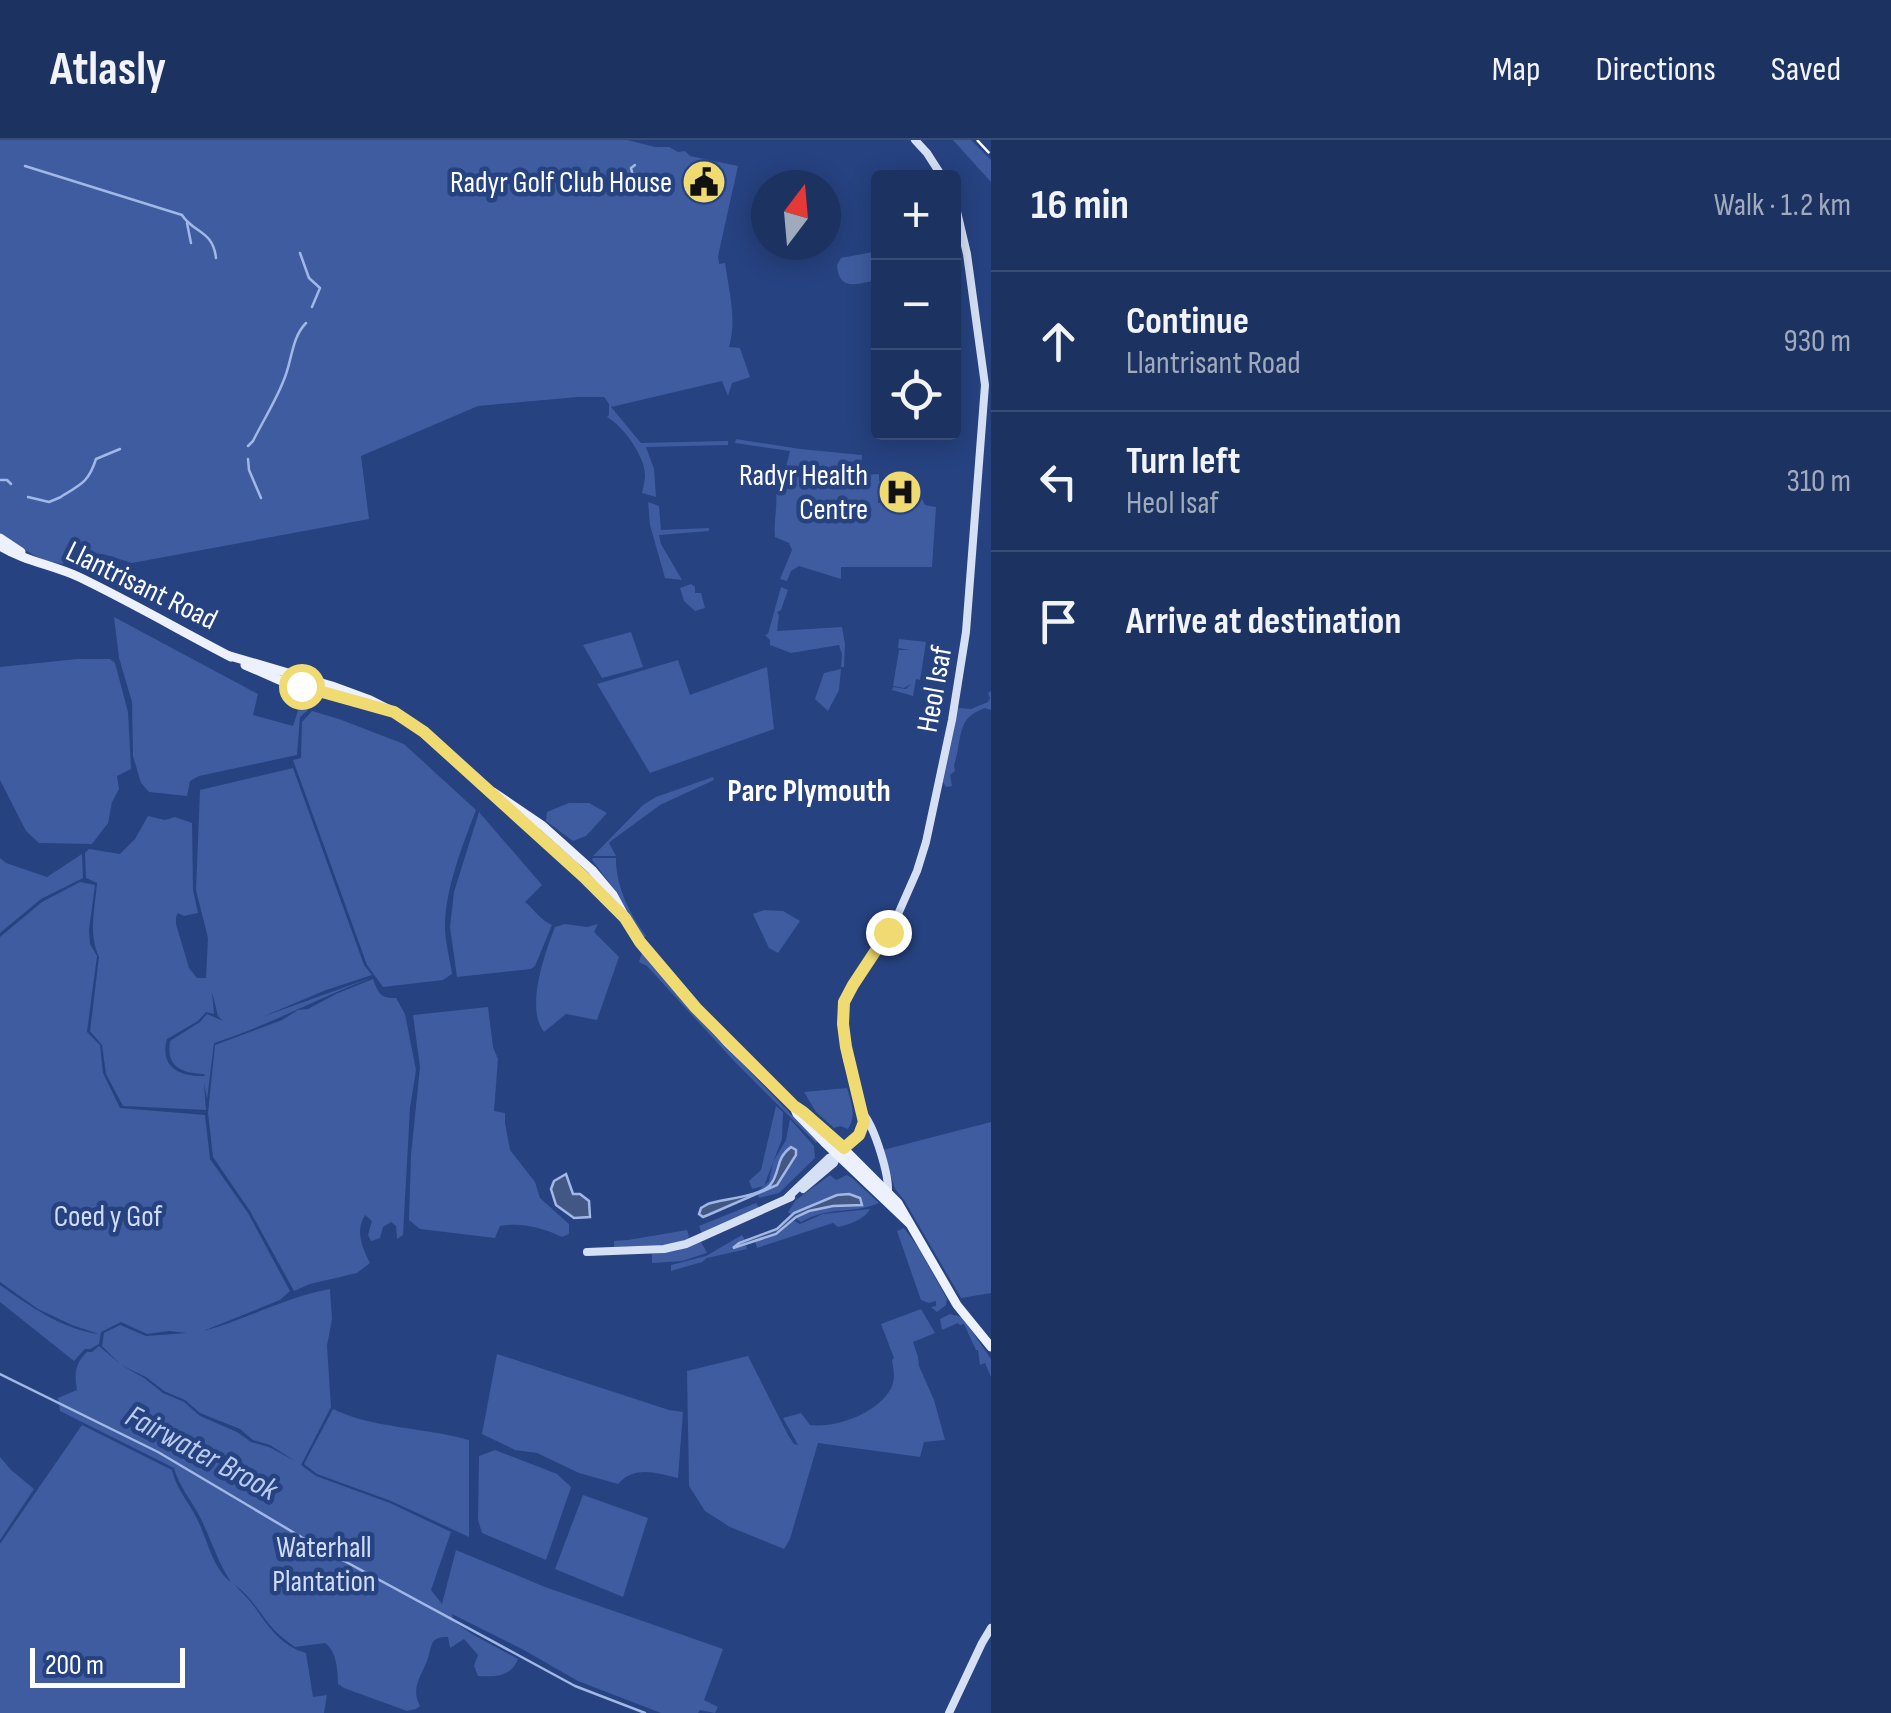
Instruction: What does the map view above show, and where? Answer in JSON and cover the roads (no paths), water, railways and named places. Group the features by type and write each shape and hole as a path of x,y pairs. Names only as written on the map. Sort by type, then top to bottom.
{"main road":[{"path":"915,140 938,170"},
{"name":"Heol Isaf","path":"888,1192 888,1176 848,1060 844,1002 894,920 917,871 948,736 966,632 986,385 961,229"},
{"name":"Llantrisant Road","path":"0,538 31,560"},
{"name":"Llantrisant Road","path":"0,546 18,557 97,586 230,656 370,700 424,732 570,863 625,918 640,942 696,1008 909,1223"},
{"path":"587,1252 664,1249 686,1244 788,1198 861,1132 864,1115"},
{"name":"Llantrisant Road","path":"841,1151 888,1192 957,1305 991,1348"},
{"path":"949,1713 991,1628"}],"waterway":[{"path":"635,165 631,168 638,191"},
{"path":"25,166 182,215 211,242 216,258"},
{"path":"187,223 191,243"},
{"path":"300,253 309,278 320,288 312,307"},
{"path":"248,446 276,397 297,336 306,323"},
{"path":"62,496 84,481 96,459 120,449"},
{"path":"248,459 261,498"},
{"path":"0,480 11,484"},
{"path":"28,497 49,502 61,497"},
{"name":"Fairwater Brook","path":"0,1374 158,1452 313,1544 575,1686 645,1713"}],"railway":[{"path":"977,140 991,155"}],"place":[{"name":"Radyr Golf Club House","path":"704,182"},
{"name":"Radyr Health Centre","path":"900,492"}],"district":[{"name":"Parc Plymouth","path":"809,790"}],"park label":[{"name":"Coed y Gof","path":"108,1216"},
{"name":"Waterhall Plantation","path":"324,1564"}]}
